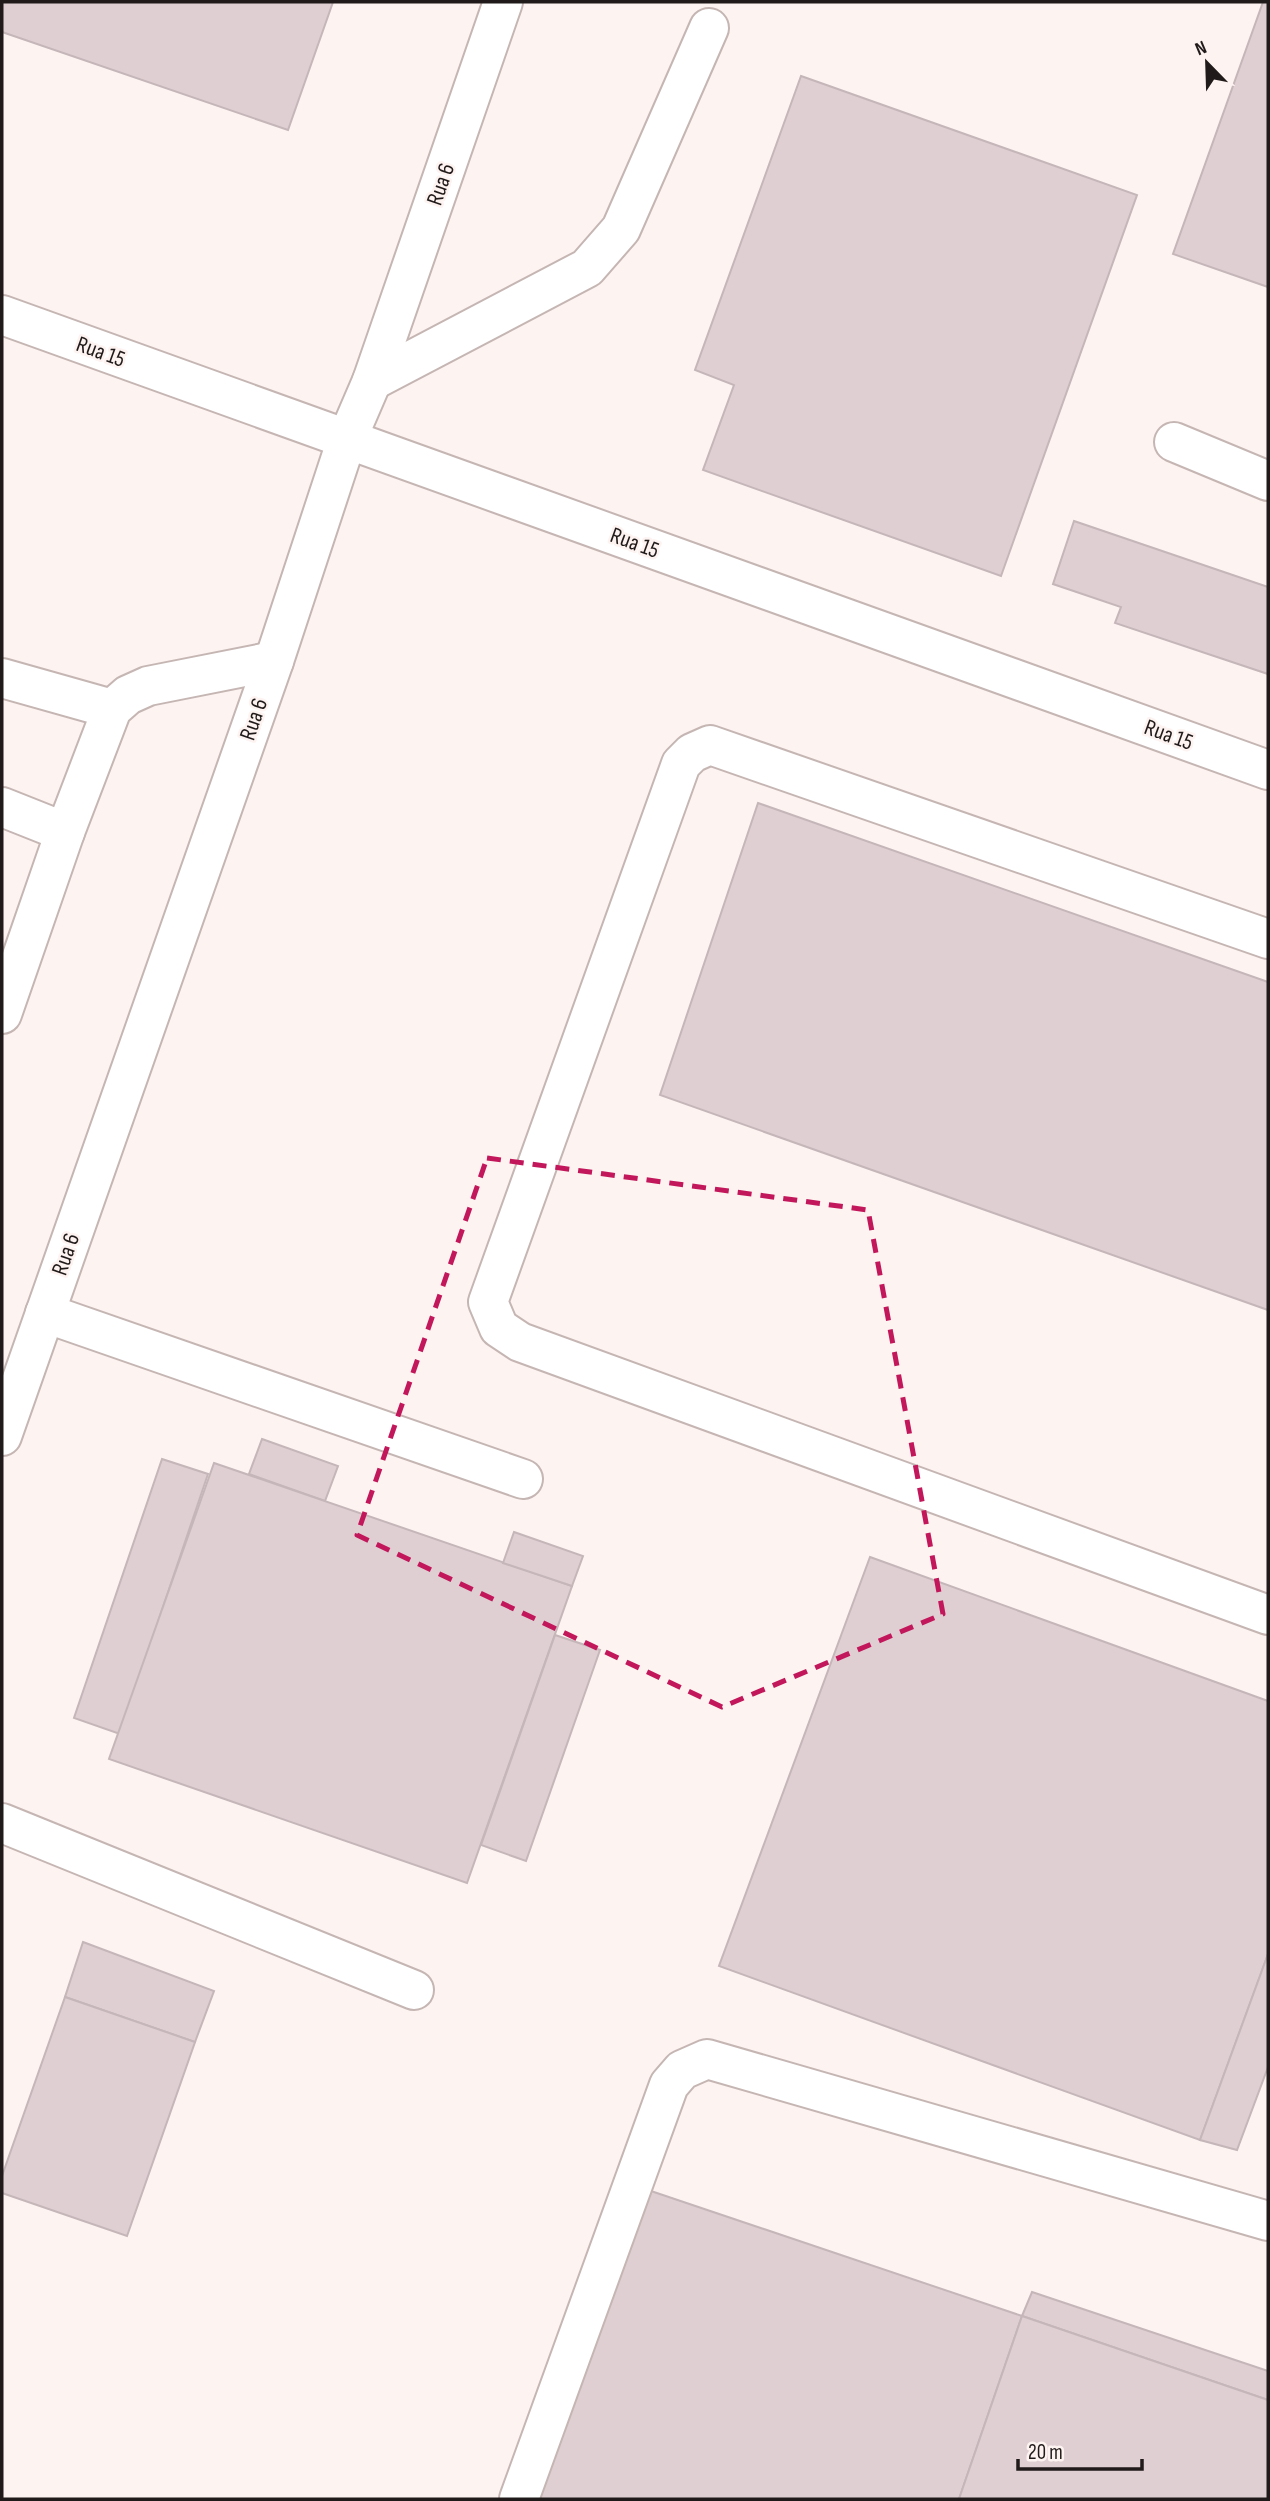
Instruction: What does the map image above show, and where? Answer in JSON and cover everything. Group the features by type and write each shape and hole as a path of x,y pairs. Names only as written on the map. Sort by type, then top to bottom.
{"street":[{"name":"Rua 6","path":"2,1436 274,661 347,439 372,381 503,2"},
{"path":"372,381 587,268 621,229 709,28"},
{"name":"Rua 15","path":"2,315 1268,770"},
{"path":"1174,442 1268,481"},
{"path":"2,1014 65,832 113,709 128,695 148,686 274,661"},
{"path":"2,678 113,709"},
{"path":"1268,939 710,745 692,753 681,764 488,1302 499,1328 520,1342 1268,1615"},
{"path":"2,807 65,832"},
{"path":"45,1313 523,1479"},
{"path":"2,1823 414,1990"},
{"path":"519,2499 668,2085 681,2070 707,2059 1268,2221"}],"highlighted area":[{"path":"487,1158 868,1210 943,1614 722,1707 357,1535"}],"building":[{"path":"2,2 333,2 288,130 2,32"},
{"path":"1263,2 1268,2 1268,287 1173,254"},
{"path":"801,76 1137,195 1001,576 703,470 734,385 695,370"},
{"path":"1074,521 1268,587 1268,674 1115,623 1121,607 1053,584"},
{"path":"758,803 1268,982 1268,1310 660,1095"},
{"path":"262,1439 338,1466 325,1501 249,1474"},
{"path":"162,1459 208,1474 120,1734 74,1718"},
{"path":"214,1463 572,1586 467,1883 109,1759"},
{"path":"514,1532 583,1556 572,1586 503,1563"},
{"path":"870,1557 1268,1701 1268,1954 1200,2140 719,1966"},
{"path":"555,1635 600,1650 526,1861 481,1845"},
{"path":"83,1942 214,1991 195,2042 65,1997"},
{"path":"1268,1954 1268,2067 1237,2150 1200,2140"},
{"path":"65,1997 195,2042 127,2236 2,2193 2,2176"},
{"path":"642,2188 1022,2316 959,2499 536,2499"},
{"path":"1032,2292 1268,2371 1268,2400 1022,2316"},
{"path":"1022,2316 1268,2400 1268,2499 959,2499"}]}
